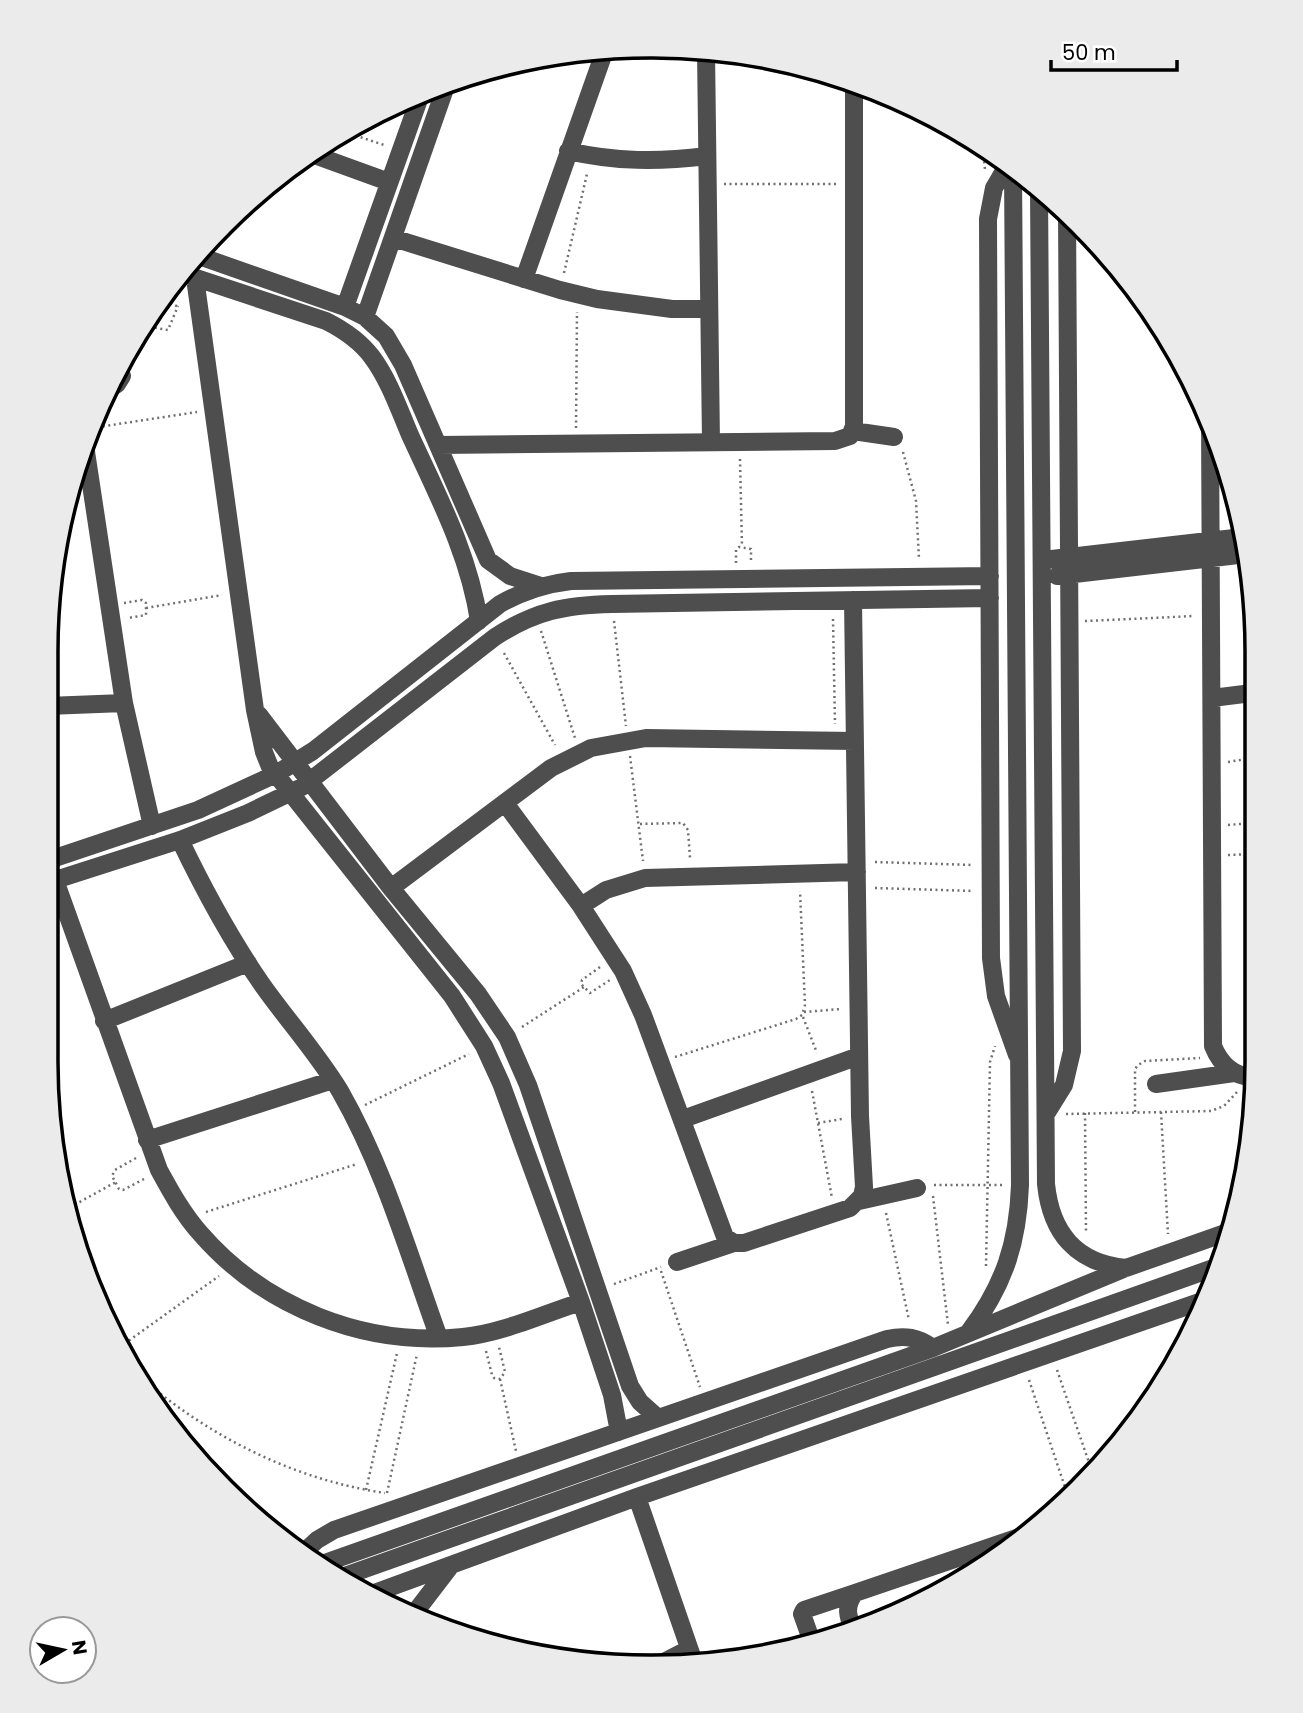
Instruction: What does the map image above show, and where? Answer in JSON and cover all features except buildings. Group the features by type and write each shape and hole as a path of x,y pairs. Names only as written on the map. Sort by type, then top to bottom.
{"street":[{"path":"524,279 601,60"},
{"path":"706,61 711,442"},
{"path":"438,445 841,440 850,436 853,431 854,94"},
{"path":"365,317 442,96"},
{"path":"345,307 416,107"},
{"path":"568,151 591,157 661,162 708,156"},
{"path":"322,158 389,182"},
{"path":"1003,173 994,188 988,219 992,977 1001,1014 1021,1064"},
{"path":"969,1332 998,1288 1008,1263 1017,1225 1020,1185 1013,180"},
{"path":"1039,202 1048,1202 1061,1233 1086,1256 1099,1263 1126,1268"},
{"path":"1046,1114 1064,1085 1072,1051 1067,228"},
{"path":"393,238 568,293 634,305 709,309"},
{"path":"206,259 345,307 365,317 386,336 395,348 488,560 494,567 510,576 541,586"},
{"path":"192,276 326,321 352,336 368,352 381,372 456,536 471,578 479,621"},
{"path":"189,279 214,409 255,710 266,759 452,996 484,1046 501,1083 581,1302 612,1395 619,1432"},
{"path":"853,431 894,437"},
{"path":"1210,451 1213,1046 1217,1057 1244,1076"},
{"path":"88,465 124,703 152,826"},
{"path":"1043,569 1211,549 1235,540"},
{"path":"1211,549 1237,553"},
{"path":"58,857 223,800 276,774 295,763 507,600 541,586 571,581 990,576"},
{"path":"58,878 180,840 309,783 495,637 536,614 573,605 990,598"},
{"path":"853,600 860,1116 864,1187 859,1201"},
{"path":"1212,698 1245,694"},
{"path":"58,706 124,703"},
{"path":"255,710 391,888 470,983 507,1037 528,1085 630,1386 640,1402 658,1418"},
{"path":"391,888 563,760 580,752 606,744 646,738 855,741"},
{"path":"505,803 581,906 618,964 643,1015 723,1233 734,1243"},
{"path":"180,840 223,923 248,963 332,1080 351,1112 373,1159 439,1338"},
{"path":"581,906 606,890 632,880 691,876 857,874"},
{"path":"58,902 159,1170 198,1231 251,1281 282,1301 315,1316 349,1327 400,1336 439,1338 489,1332 581,1302"},
{"path":"104,1021 248,963"},
{"path":"683,1119 859,1056"},
{"path":"1156,1084 1244,1076"},
{"path":"149,1145 332,1080"},
{"path":"668,1265 835,1214 859,1201 917,1188"},
{"path":"331,1561 933,1348 1126,1268 1219,1235"},
{"path":"351,1574 1207,1270"},
{"path":"382,1590 637,1497 1193,1304"},
{"path":"310,1546 334,1530 887,1339 912,1337 933,1348"},
{"path":"637,1497 691,1654"},
{"path":"809,1634 802,1614 804,1610 979,1556"},
{"path":"419,1608 450,1567"},
{"path":"850,1621 847,1610 855,1593"}],"path":[{"path":"357,136 400,151"},
{"path":"576,444 568,293 591,157"},
{"path":"708,184 854,185"},
{"path":"154,328 168,330 178,306"},
{"path":"102,426 214,409"},
{"path":"894,437 903,452 916,501 920,576"},
{"path":"740,442 742,547"},
{"path":"146,608 239,593"},
{"path":"143,600 146,608 146,615 110,613 143,600"},
{"path":"832,601 835,741"},
{"path":"536,614 580,752"},
{"path":"1069,621 1211,615"},
{"path":"495,637 563,760"},
{"path":"1212,765 1245,759"},
{"path":"639,824 680,822 687,826 691,876"},
{"path":"1212,826 1245,824"},
{"path":"1213,856 1245,854"},
{"path":"857,874 991,865"},
{"path":"799,874 803,1014 816,1071 818,1123 835,1214"},
{"path":"857,874 991,892"},
{"path":"618,964 590,993 584,987 582,980 618,964"},
{"path":"507,1037 584,987"},
{"path":"660,1061 796,1020 803,1014 859,1008"},
{"path":"986,1273 990,1062 994,1048 1008,1032"},
{"path":"351,1112 484,1046"},
{"path":"1046,1114 1218,1109 1235,1096 1244,1076"},
{"path":"1161,1112 1169,1253"},
{"path":"1084,1114 1086,1256"},
{"path":"818,1123 860,1116"},
{"path":"149,1145 112,1175 119,1189 125,1190 159,1170"},
{"path":"188,1218 373,1159"},
{"path":"75,1204 116,1182"},
{"path":"950,1340 932,1185 1020,1185"},
{"path":"882,1196 912,1337"},
{"path":"598,1290 668,1265 705,1402"},
{"path":"128,1341 233,1266"},
{"path":"489,1332 492,1375 500,1379"},
{"path":"489,1332 505,1372 500,1379 519,1466"},
{"path":"366,1490 400,1336"},
{"path":"160,1394 203,1425 255,1453 309,1475 387,1493 421,1337"},
{"path":"1051,1353 1089,1462"},
{"path":"1023,1363 1065,1487"}]}
